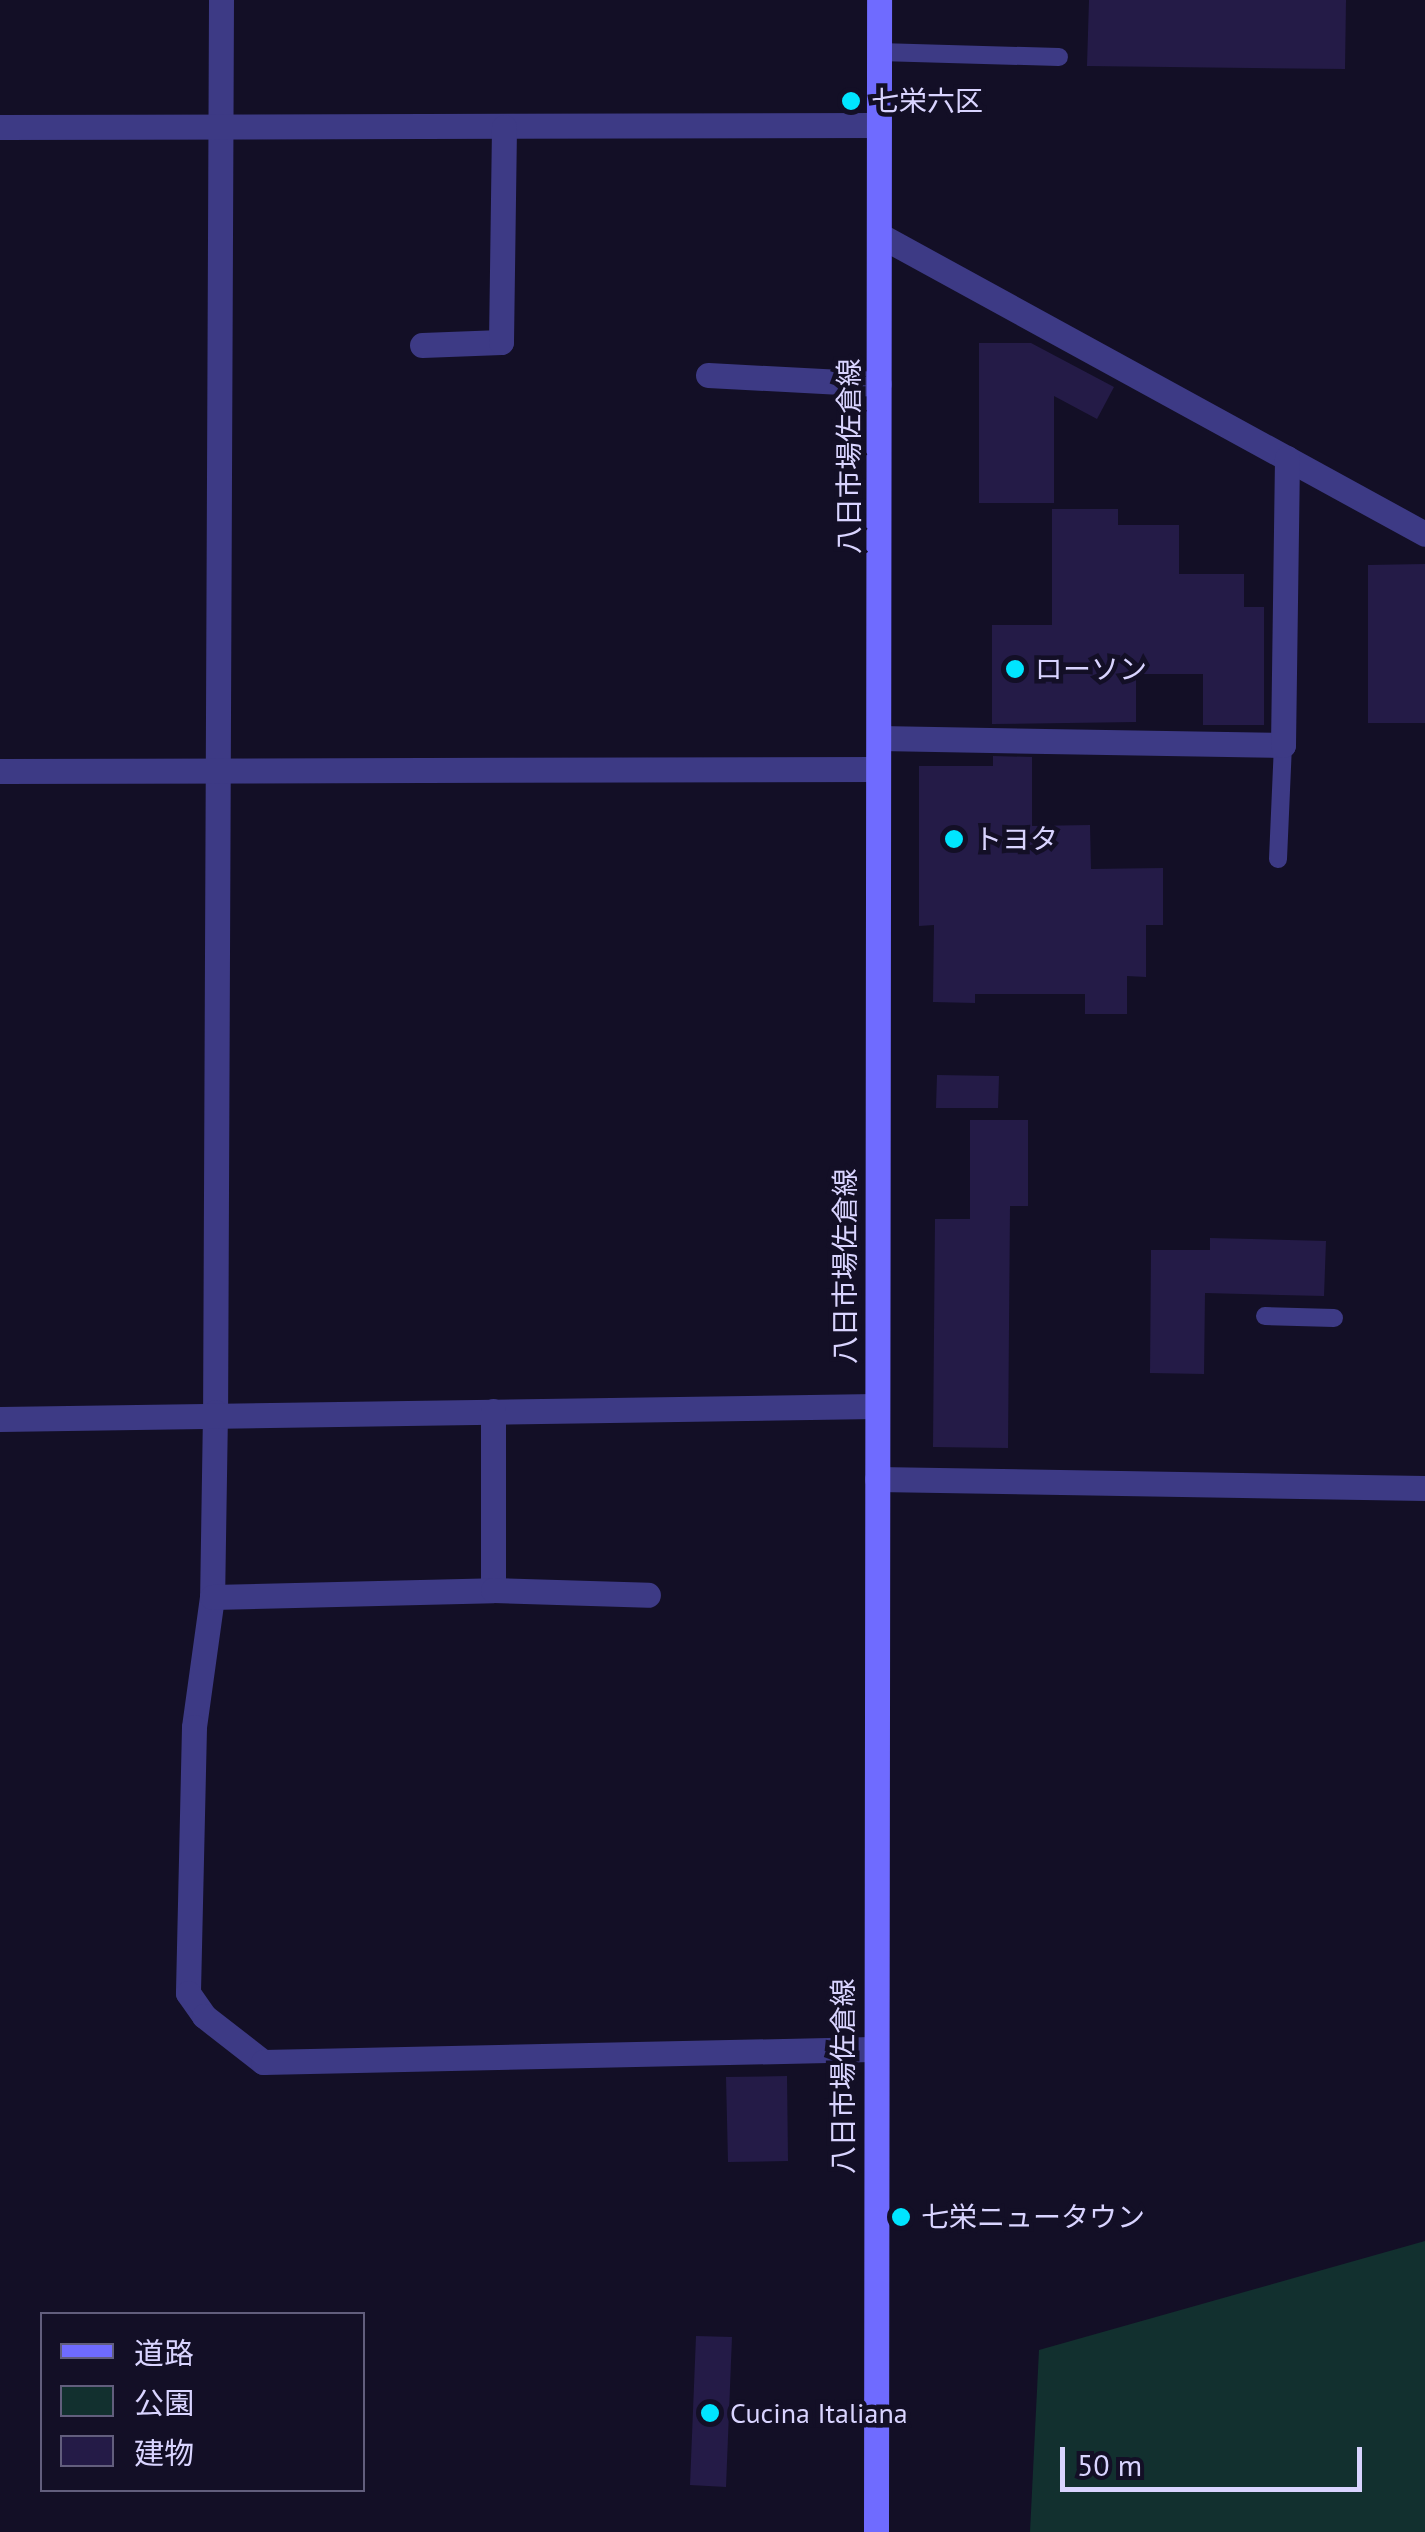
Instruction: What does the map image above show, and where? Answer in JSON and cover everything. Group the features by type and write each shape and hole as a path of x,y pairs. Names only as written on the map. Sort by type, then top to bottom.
{"main road":[{"name":"八日市場佐倉線","path":"876,2532 872,2050 880,0"}],"street":[{"path":"221,0 212,1598 194,1727 188,1993 242,2052 263,2062 872,2050"},
{"path":"0,126 220,129 879,125"},
{"path":"422,346 501,342 504,127"},
{"path":"882,236 1425,534"},
{"path":"708,376 879,384"},
{"path":"879,738 1283,744 1287,458"},
{"path":"0,770 214,775 878,769"},
{"path":"0,1420 215,1412 875,1406"},
{"path":"492,1590 493,1411"},
{"path":"877,1479 1425,1488"},
{"path":"212,1598 492,1590 648,1596"}],"lane":[{"path":"879,52 1059,56"},
{"path":"1278,859 1283,744"},
{"path":"1265,1316 1334,1318"}],"green space":[{"path":"1425,2241 1425,2532 1030,2532 1039,2350"}],"building":[{"path":"1089,0 1346,0 1345,69 1087,66"},
{"path":"979,343 1031,343 1114,387 1097,419 1054,396 1054,503 979,503"},
{"path":"1052,509 1118,509 1118,525 1179,525 1179,574 1244,574 1244,607 1264,607 1264,725 1203,725 1203,674 1136,674 1136,722 992,724 992,625 1052,625"},
{"path":"1425,564 1425,723 1368,723 1368,565"},
{"path":"993,756 1032,757 1032,826 1090,825 1091,869 1163,868 1163,925 1146,925 1146,977 1127,976 1127,1014 1085,1014 1085,994 975,994 975,1003 933,1002 934,925 919,926 919,766 993,766"},
{"path":"937,1075 999,1076 998,1108 936,1108"},
{"path":"970,1120 1028,1120 1028,1206 1010,1206 1008,1448 933,1447 935,1219 970,1219"},
{"path":"1210,1238 1326,1241 1324,1296 1205,1293 1204,1374 1150,1373 1151,1250 1210,1250"},
{"path":"787,2076 788,2161 728,2162 726,2077"},
{"path":"696,2336 732,2337 726,2487 690,2485"}],"place":[{"name":"七栄六区","path":"851,101"},
{"name":"ローソン","path":"1015,669"},
{"name":"トヨタ","path":"954,839"},
{"name":"七栄ニュータウン","path":"901,2217"},
{"name":"Cucina Italiana","path":"710,2413"}]}
